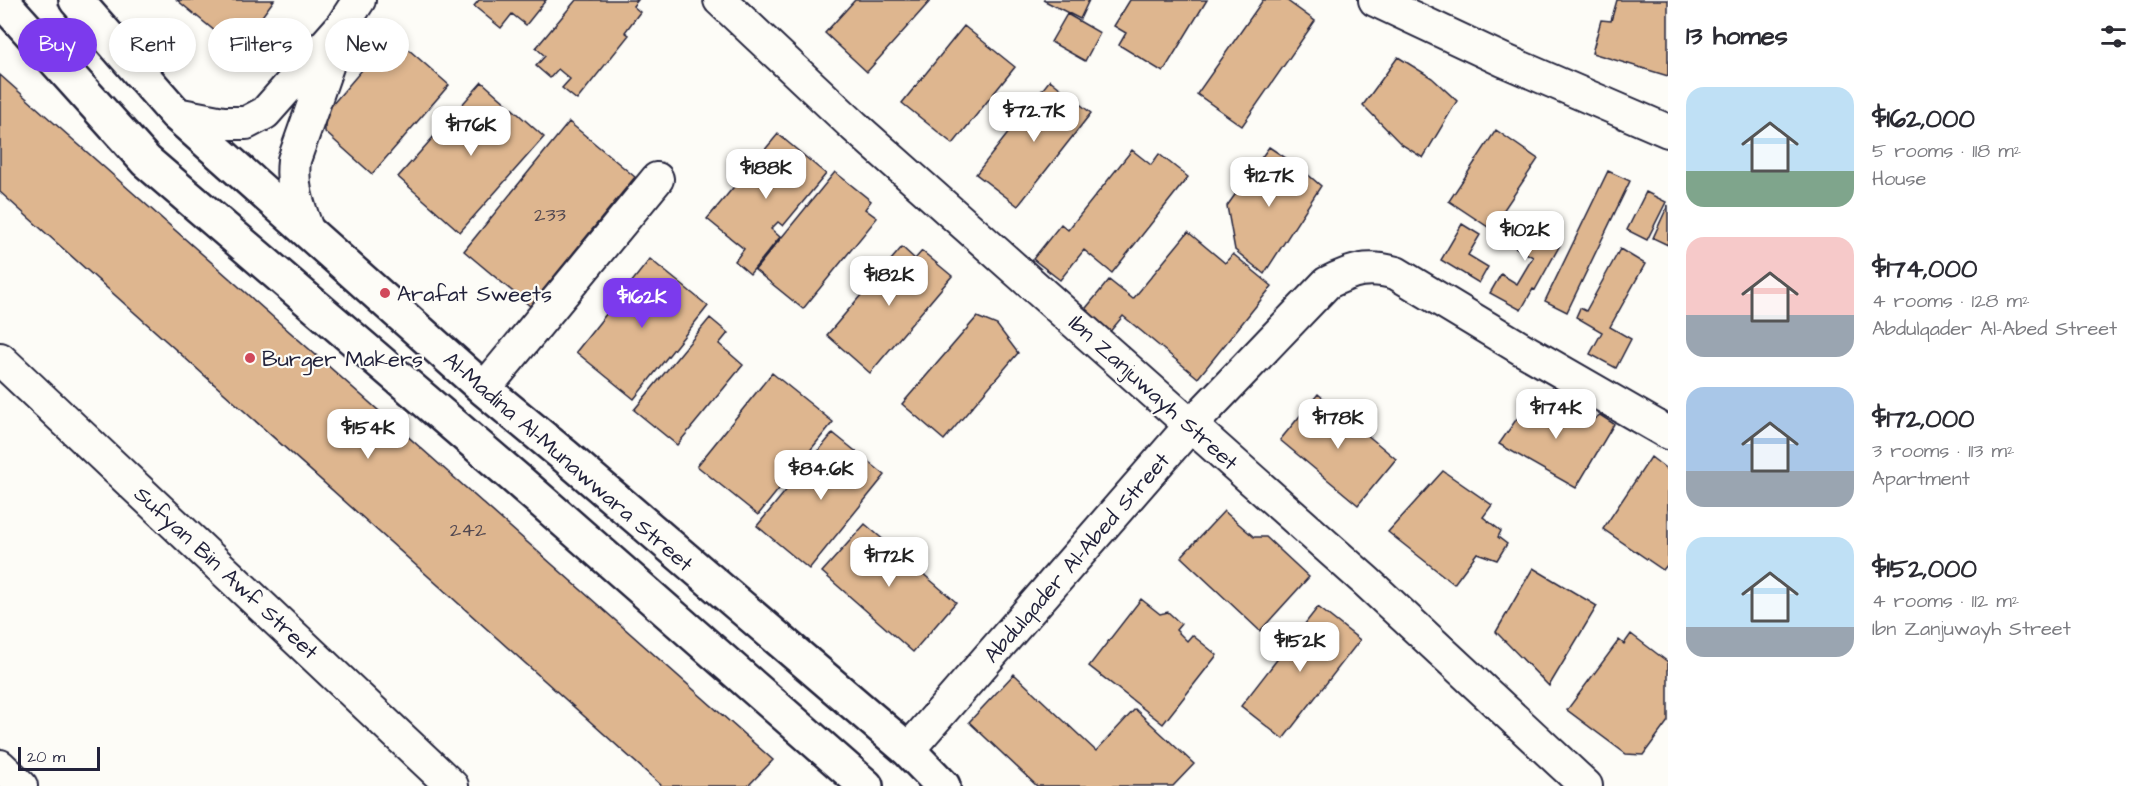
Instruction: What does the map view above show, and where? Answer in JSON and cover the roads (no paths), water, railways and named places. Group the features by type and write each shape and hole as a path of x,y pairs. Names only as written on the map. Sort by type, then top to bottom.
{"main road":[{"path":"1,0 146,161 520,482 866,786"},
{"name":"Al-Madina Al-Munawwara Street","path":"76,0 176,114 484,389 908,750 943,786"}],"street":[{"path":"347,18 359,0"},
{"name":"Ibn Zanjuwayh Street","path":"720,0 854,126 1376,590 1586,786"},
{"path":"1375,0 1503,60 1668,131"},
{"path":"176,114 223,123 246,123 265,113 325,45"},
{"path":"308,232 294,197 292,178 294,160 326,72"},
{"path":"484,389 657,179"},
{"name":"Abdulqader Al-Abed Street","path":"908,750 1191,425 1327,283 1348,273 1364,268 1379,268 1396,273 1668,433"},
{"name":"Sufyan Bin Awf Street","path":"0,359 452,786"},
{"path":"0,766 21,786"}],"place":[{"name":"Arafat Sweets","path":"385,293"},
{"name":"Burger Makers","path":"250,358"}]}
